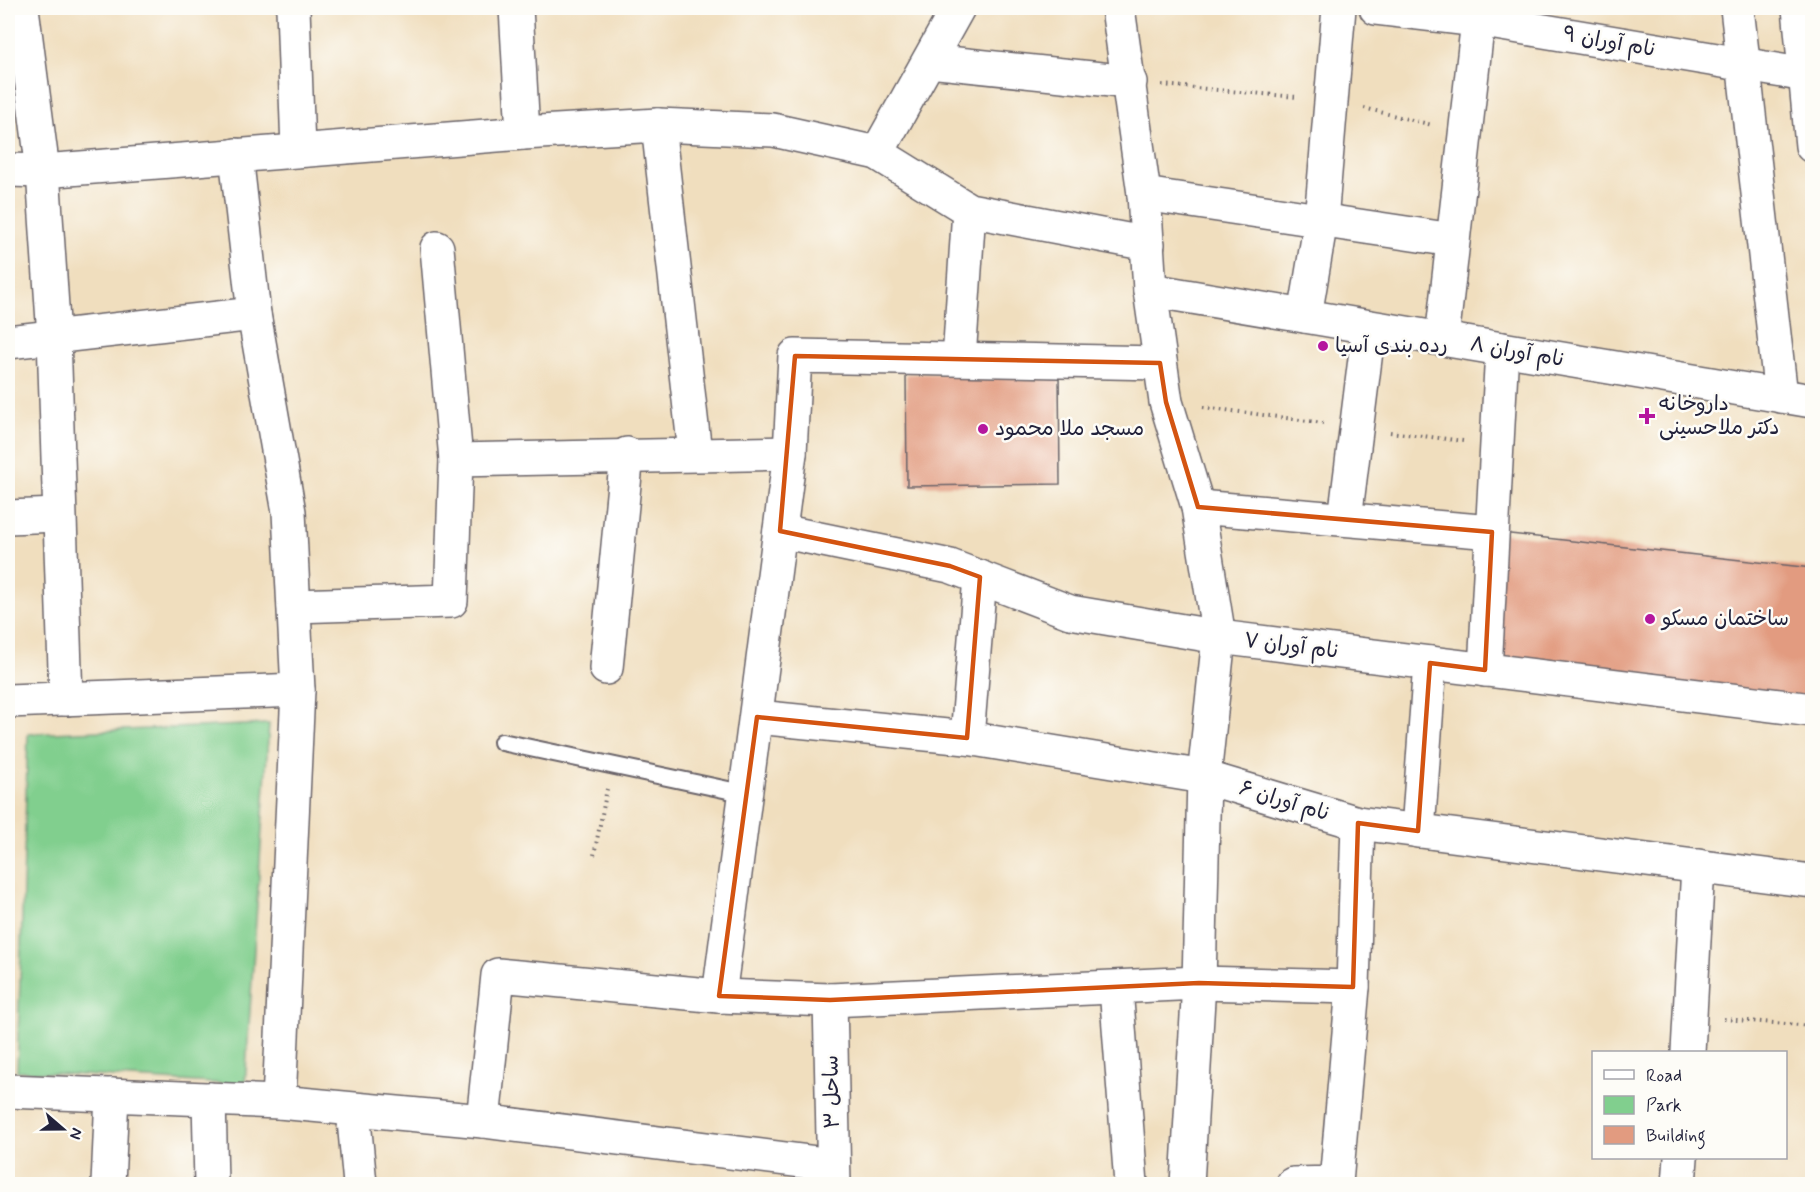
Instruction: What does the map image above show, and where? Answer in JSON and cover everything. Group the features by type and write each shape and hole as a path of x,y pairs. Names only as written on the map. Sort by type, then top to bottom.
{"main road":[{"path":"22,8 43,171 54,337 58,515 66,699"},
{"path":"293,8 298,150"},
{"path":"516,8 523,133"},
{"path":"877,153 958,8"},
{"path":"1118,8 1144,194 1150,290 1166,402 1198,507 1220,637 1204,777 1199,983 1187,1185"},
{"path":"1305,316 1321,220 1339,8"},
{"name":"نام آوران ۹","path":"1376,8 1478,20 1806,75"},
{"path":"1737,8 1797,399"},
{"path":"1799,8 1812,146"},
{"path":"1442,339 1478,20"},
{"path":"929,62 1130,82"},
{"path":"8,170 43,171 236,154 658,125 773,130 877,153 969,210 1148,244"},
{"path":"658,125 695,453"},
{"path":"236,154 254,314 289,512 298,690 279,1102"},
{"path":"1144,194 1453,240"},
{"path":"959,359 969,210"},
{"path":"294,606 451,601 456,460 437,248"},
{"name":"نام آوران ۸","path":"1150,290 1797,399"},
{"path":"8,342 254,314"},
{"path":"1346,519 1369,327"},
{"path":"1485,670 1502,349"},
{"path":"719,996 790,453 795,356 1160,363"},
{"path":"456,460 627,454 790,453"},
{"path":"606,668 627,454"},
{"path":"1198,507 1492,532"},
{"path":"8,517 58,515"},
{"name":"نام آوران ۷","path":"780,531 950,566 1070,612 1220,637 1812,710"},
{"path":"967,738 980,578"},
{"path":"1418,831 1430,663"},
{"path":"8,701 298,690"},
{"name":"نام آوران ۶","path":"757,717 967,738 1204,777 1359,823 1812,881"},
{"path":"1293,1185 1336,1183 1353,987 1359,823"},
{"path":"1688,1051 1698,866"},
{"path":"483,1122 498,975 719,996 830,1000 1199,983 1353,987"},
{"path":"1116,988 1131,1185"},
{"name":"ساحل ۳","path":"830,1000 833,1175"},
{"path":"8,1091 279,1102 483,1122 833,1175"},
{"path":"108,1185 112,1095"},
{"path":"209,1099 211,1185"},
{"path":"353,1110 360,1185"},
{"path":"1679,1185 1681,1159"}],"lane":[{"path":"502,742 747,794"}],"path":[{"path":"594,855 612,765"},
{"path":"1690,1016 1812,1026"}],"highlighted area":[{"path":"795,356 1160,363 1166,402 1198,507 1492,532 1485,670 1430,663 1418,831 1358,823 1353,987 1199,983 830,1000 719,996 757,717 967,738 980,577 950,566 780,531"}],"green space":[{"path":"269,724 245,1085 17,1071 28,734"}],"building":[{"name":"مسجد ملا محمود","path":"1059,372 1060,484 907,486 906,374"},
{"name":"ساختمان مسکو","path":"1492,532 1812,568 1812,710 1485,670"}],"place":[{"name":"رده بندی آسیا","path":"1323,346"},
{"name":"داروخانه دکتر ملاحسینی","path":"1647,416"},
{"name":"مسجد ملا محمود","path":"983,429"},
{"name":"ساختمان مسکو","path":"1650,619"}]}
